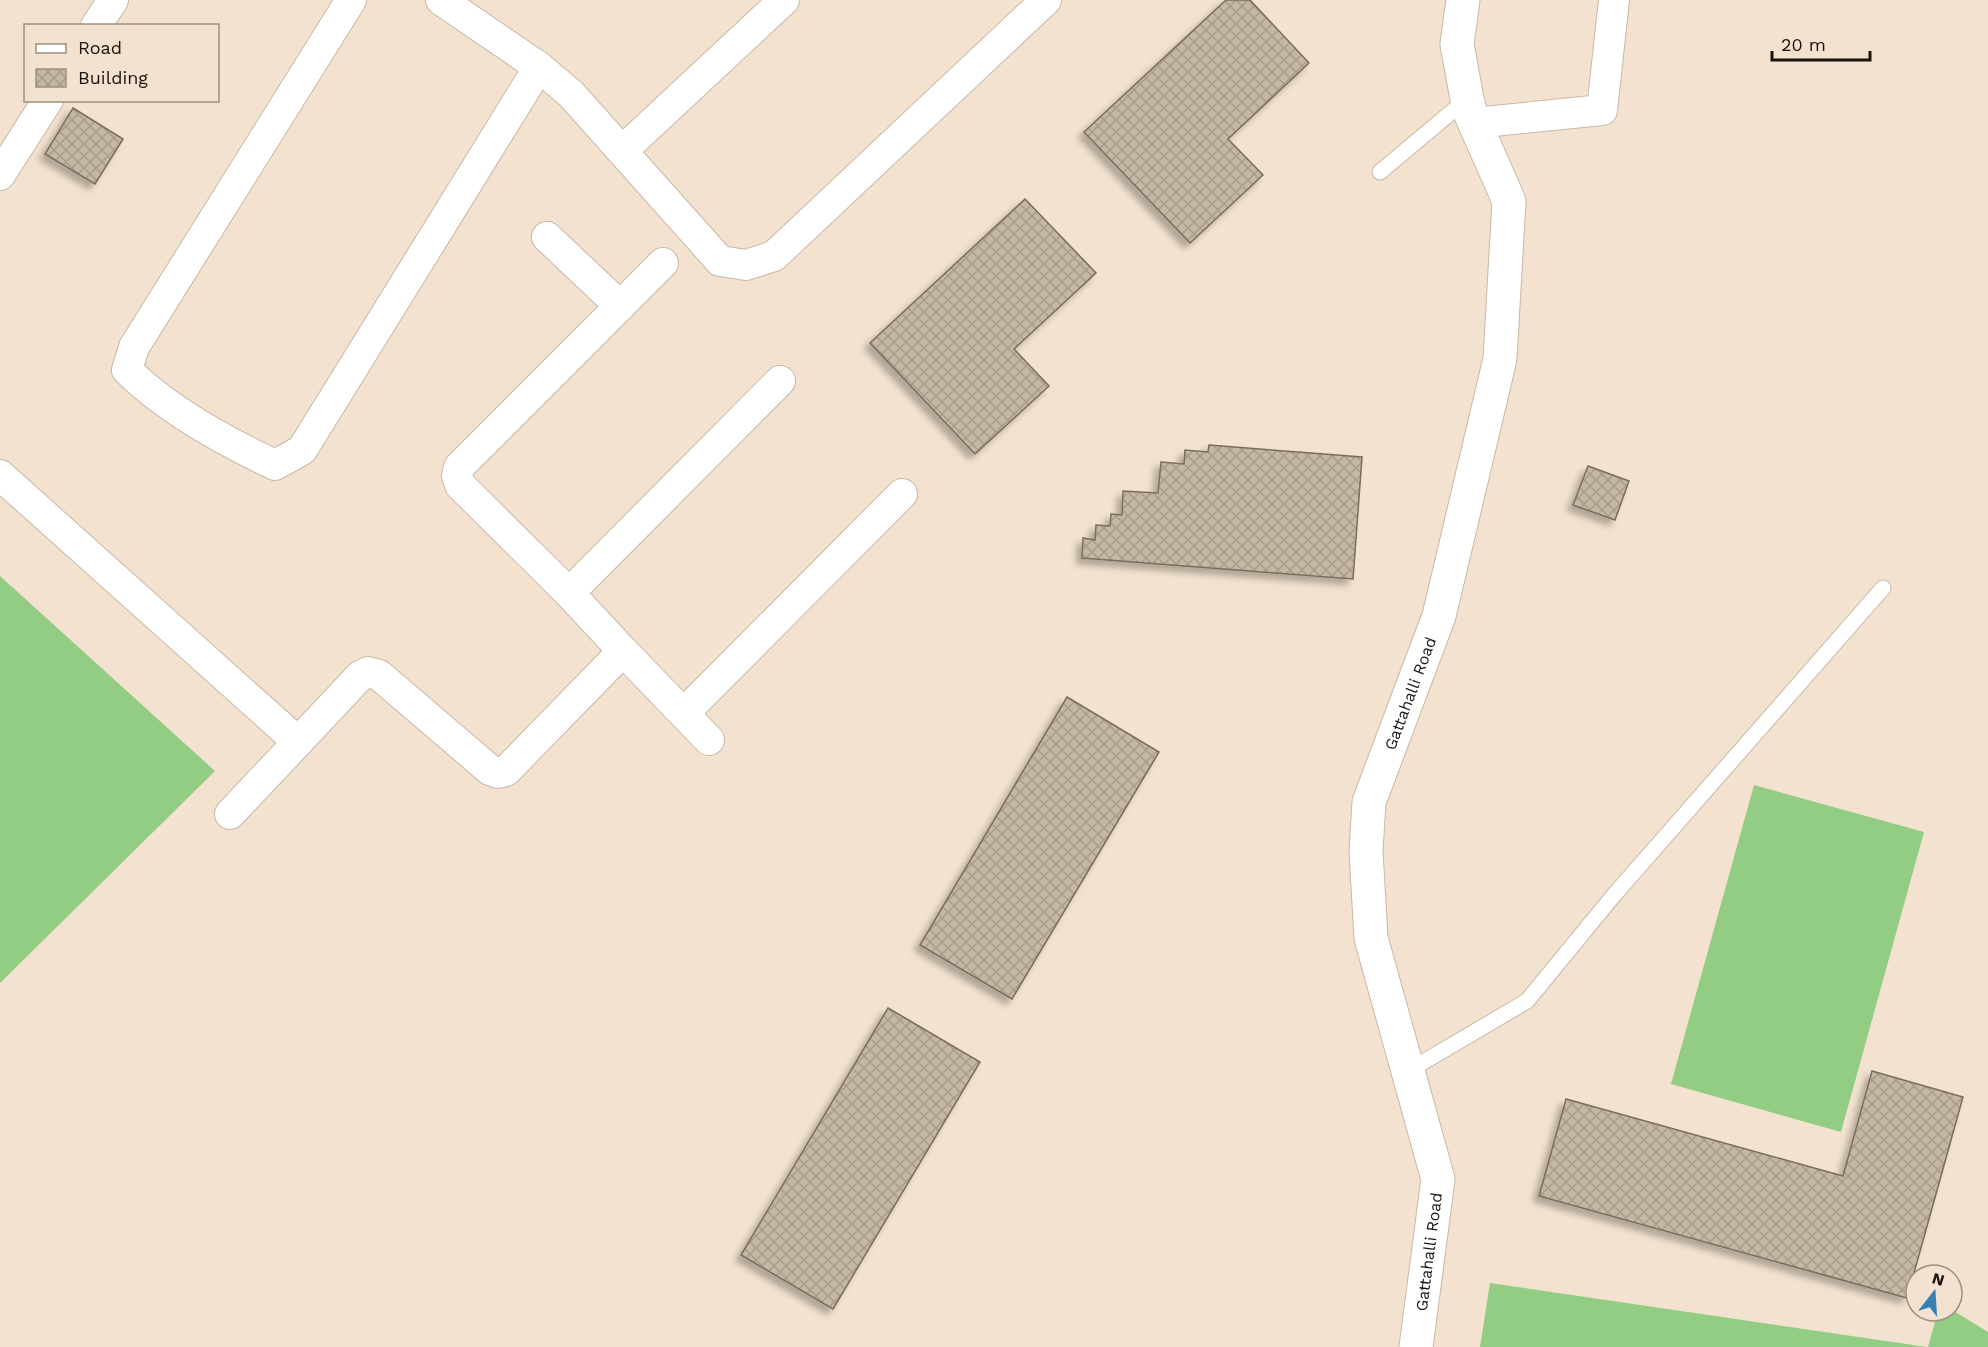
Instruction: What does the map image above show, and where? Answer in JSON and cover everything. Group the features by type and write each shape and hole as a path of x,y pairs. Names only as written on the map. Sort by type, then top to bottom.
{"main road":[{"name":"Gattahalli Road","path":"1416,1347 1437,1179 1371,938 1366,851 1369,802 1439,616 1500,359 1509,201 1471,111 1457,44 1463,0"},
{"path":"1457,44 1478,0"}],"street":[{"path":"97,24 113,0"},
{"path":"351,0 134,347 127,370 146,390 233,445 274,465 302,450 539,67"},
{"path":"441,0 539,67 572,94 720,261 746,265 774,255 1046,0"},
{"path":"622,151 784,0"},
{"path":"1471,111 1602,110 1614,0"},
{"path":"0,176 47,102"},
{"path":"547,237 620,306"},
{"path":"663,263 459,467 457,476 460,485 569,593 709,740"},
{"path":"569,593 780,381"},
{"path":"0,475 298,742"},
{"path":"684,713 902,494"},
{"path":"230,814 360,676 368,672 379,675 490,770 498,773 506,771 623,651"}],"lane":[{"path":"1380,172 1471,111"},
{"path":"1408,1071 1527,1001 1614,895 1883,588"}],"green space":[{"path":"0,576 215,771 0,983"},
{"path":"1754,785 1924,832 1841,1132 1671,1084"},
{"path":"1490,1283 1927,1347 1480,1347"},
{"path":"1964,1317 1988,1332 1988,1347 1928,1347 1935,1323 1964,1323"}],"building":[{"path":"1226,0 1250,0 1309,63 1228,139 1263,175 1190,243 1084,132"},
{"path":"73,108 123,139 95,184 45,154"},
{"path":"1025,199 1096,273 1014,349 1049,386 975,454 870,343"},
{"path":"1209,445 1362,457 1353,579 1082,558 1083,538 1095,540 1096,525 1110,526 1111,514 1122,515 1123,491 1158,493 1161,462 1184,464 1185,450 1208,452"},
{"path":"1588,466 1629,481 1615,520 1573,505"},
{"path":"1067,697 1159,752 1012,999 920,945"},
{"path":"888,1008 980,1062 833,1309 741,1255"},
{"path":"1872,1071 1963,1097 1917,1263 1904,1263 1904,1297 1539,1196 1566,1099 1843,1176"}]}
